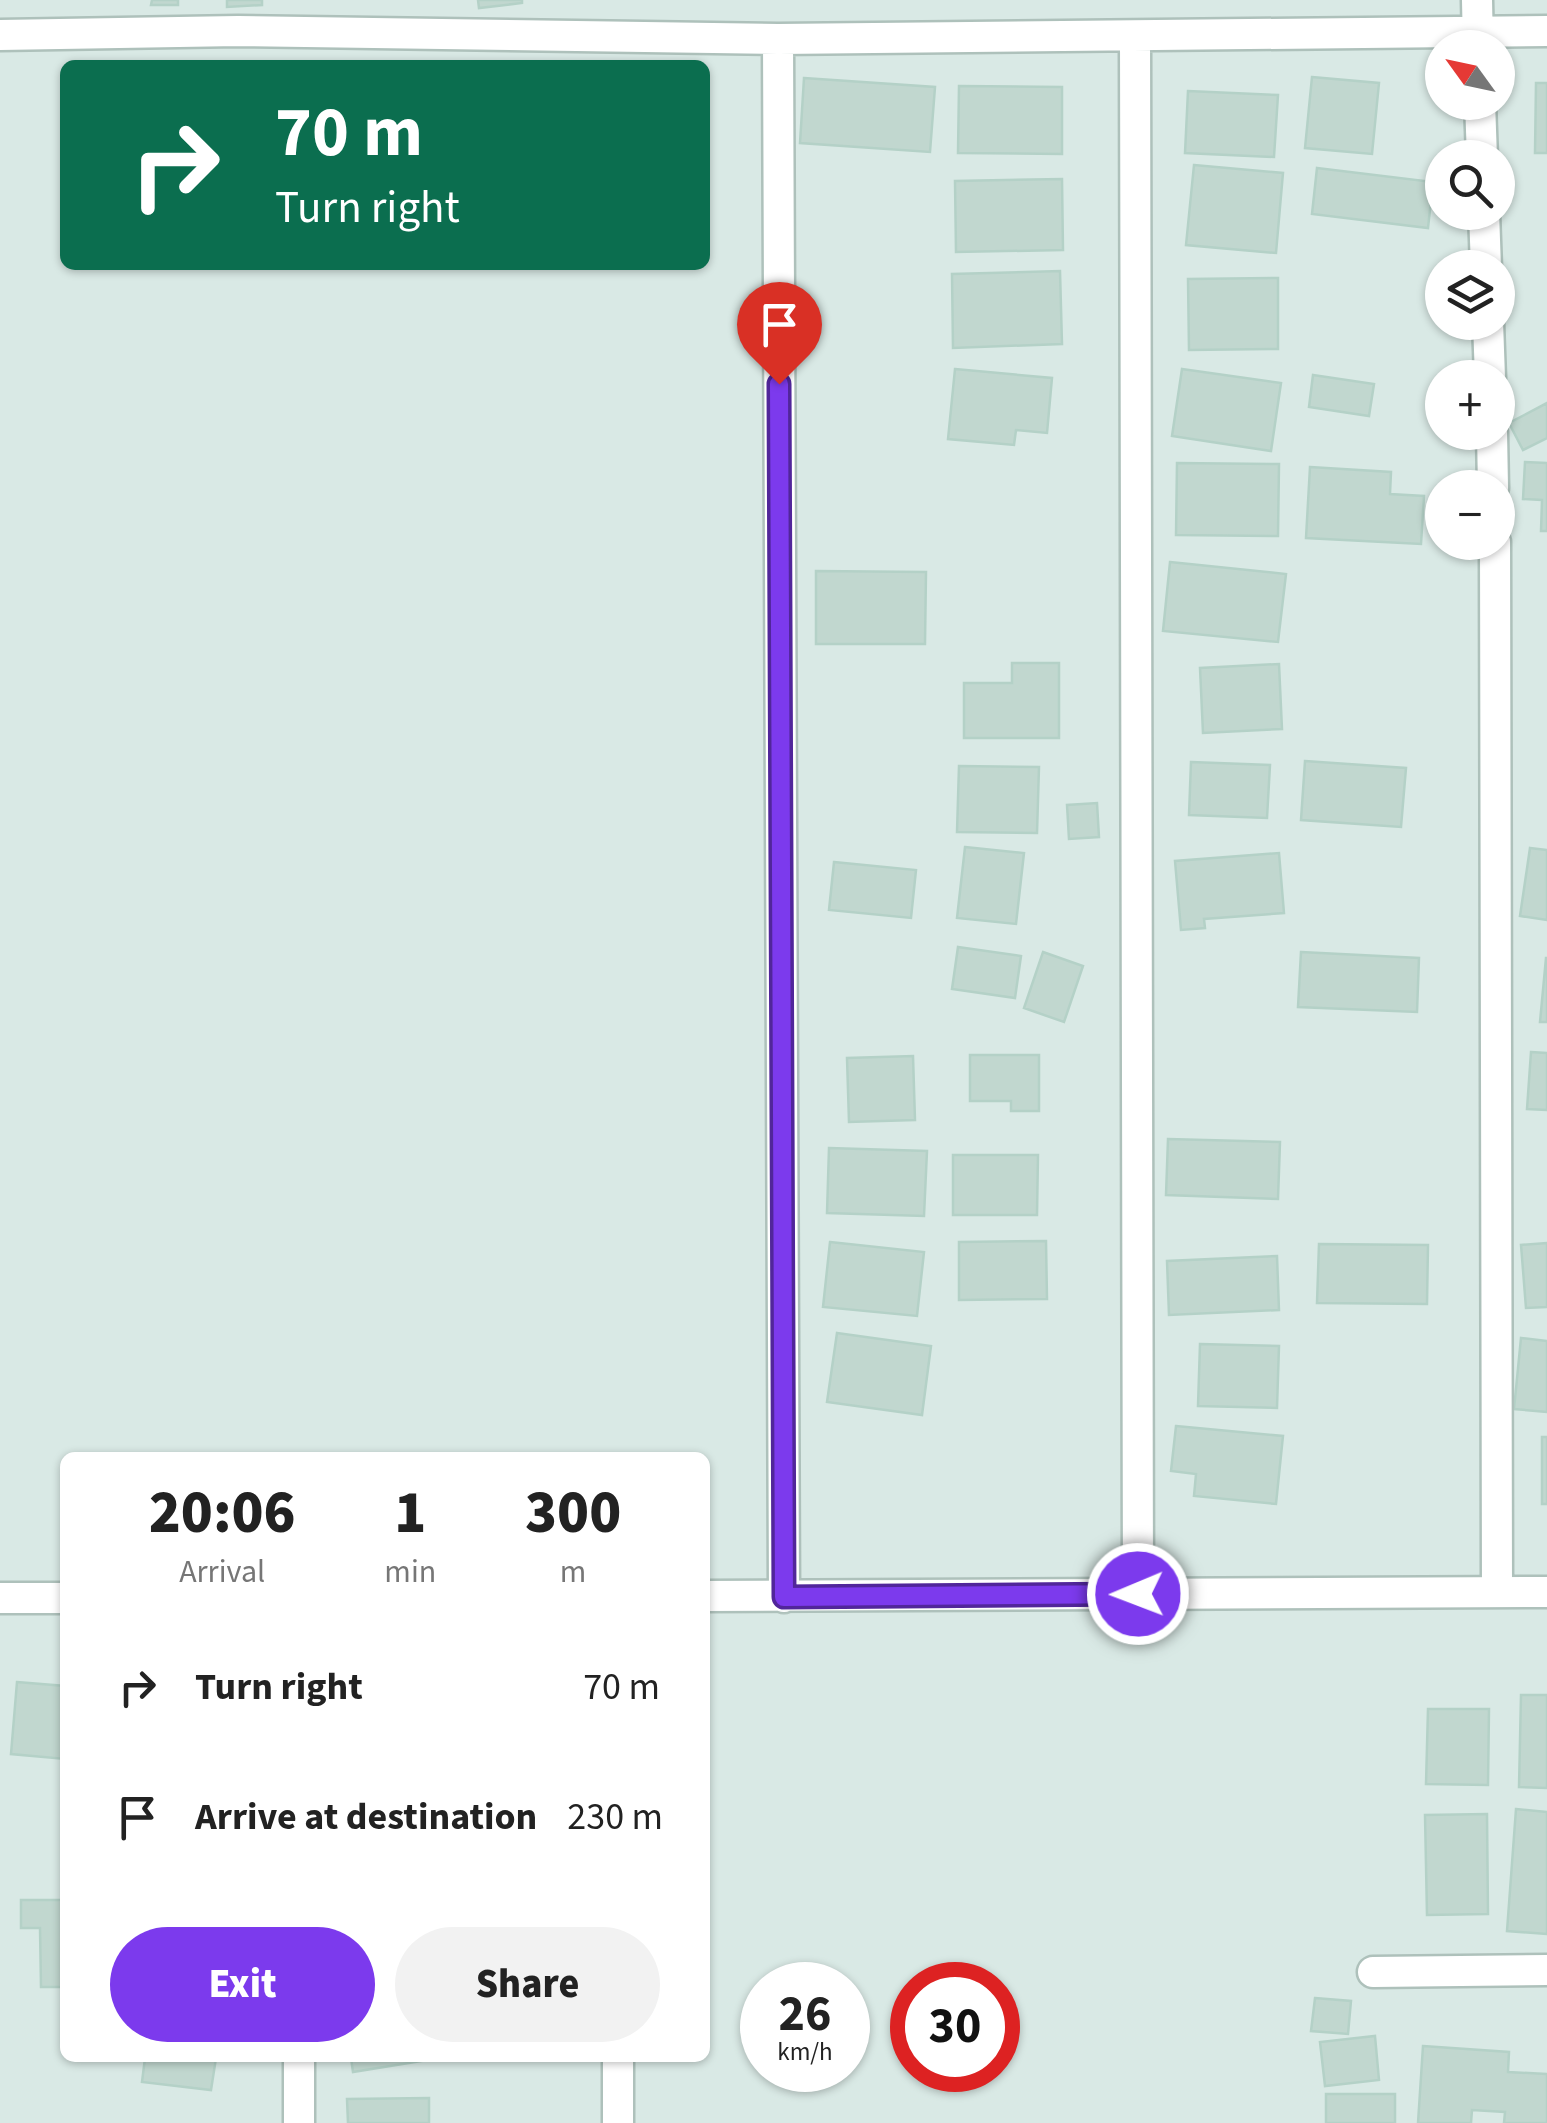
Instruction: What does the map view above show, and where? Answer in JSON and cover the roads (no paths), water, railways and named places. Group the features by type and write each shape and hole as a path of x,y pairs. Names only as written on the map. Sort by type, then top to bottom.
{"street":[{"path":"0,36 238,31 778,39 1134,36 1478,26 1547,30"},
{"path":"1134,36 1138,1594"},
{"path":"778,39 784,1597"},
{"path":"1496,560 1497,1592"},
{"path":"710,1596 1547,1592"},
{"path":"0,1598 60,1598"},
{"path":"1372,1972 1547,1970"},
{"path":"299,2062 300,2123"},
{"path":"618,2062 618,2123"}]}
